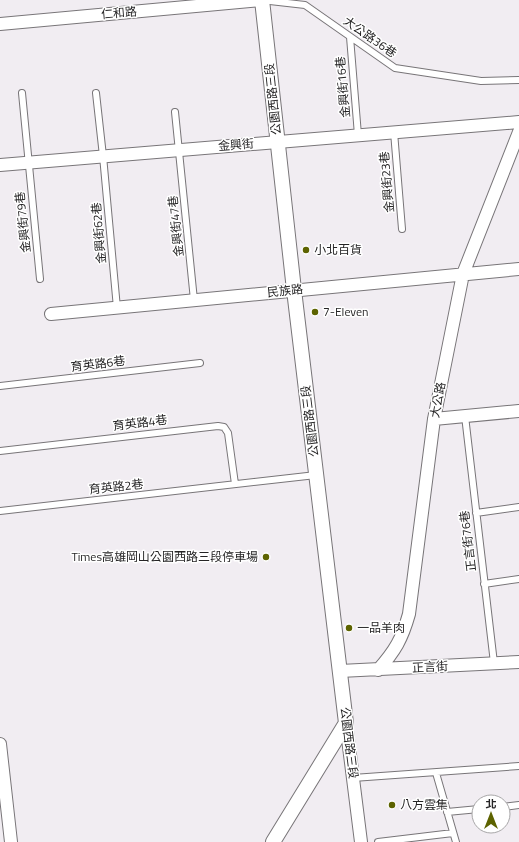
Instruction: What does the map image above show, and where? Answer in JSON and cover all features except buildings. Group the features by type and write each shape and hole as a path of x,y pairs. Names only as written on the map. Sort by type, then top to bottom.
{"street":[{"name":"仁和路","path":"0,24 262,0"},
{"name":"公園西路三段","path":"262,0 294,290 361,842"},
{"name":"金興街","path":"0,165 519,122"},
{"name":"大公路","path":"378,670 399,643 404,633 409,614 434,419 463,274 519,132"},
{"name":"民族路","path":"51,314 519,269"},
{"path":"434,419 519,411"},
{"name":"正言街","path":"340,671 519,662"},
{"path":"273,842 346,723"},
{"path":"0,744 11,842"}],"lane":[{"name":"大公路36巷","path":"262,0 305,5 395,68 482,80 519,80"},
{"name":"金興街16巷","path":"350,37 358,135"},
{"name":"金興街79巷","path":"22,93 40,279"},
{"name":"金興街62巷","path":"96,93 118,308"},
{"name":"金興街47巷","path":"175,112 194,300"},
{"name":"金興街23巷","path":"394,132 402,229"},
{"name":"育英路6巷","path":"0,386 200,363"},
{"name":"正言街76巷","path":"464,416 494,663"},
{"name":"育英路4巷","path":"0,451 218,426 224,427 228,432 235,484"},
{"name":"育英路2巷","path":"0,511 316,475"},
{"path":"476,513 519,507"},
{"path":"484,584 519,579"},
{"path":"353,778 519,766"},
{"path":"436,773 456,842"},
{"path":"447,812 471,810"},
{"path":"378,842 453,833"}],"place":[{"name":"小北百貨","path":"306,250"},
{"name":"7-Eleven","path":"315,312"},
{"name":"Times高雄岡山公園西路三段停車場","path":"266,557"},
{"name":"一品羊肉","path":"349,628"},
{"name":"八方雲集","path":"392,805"}]}
